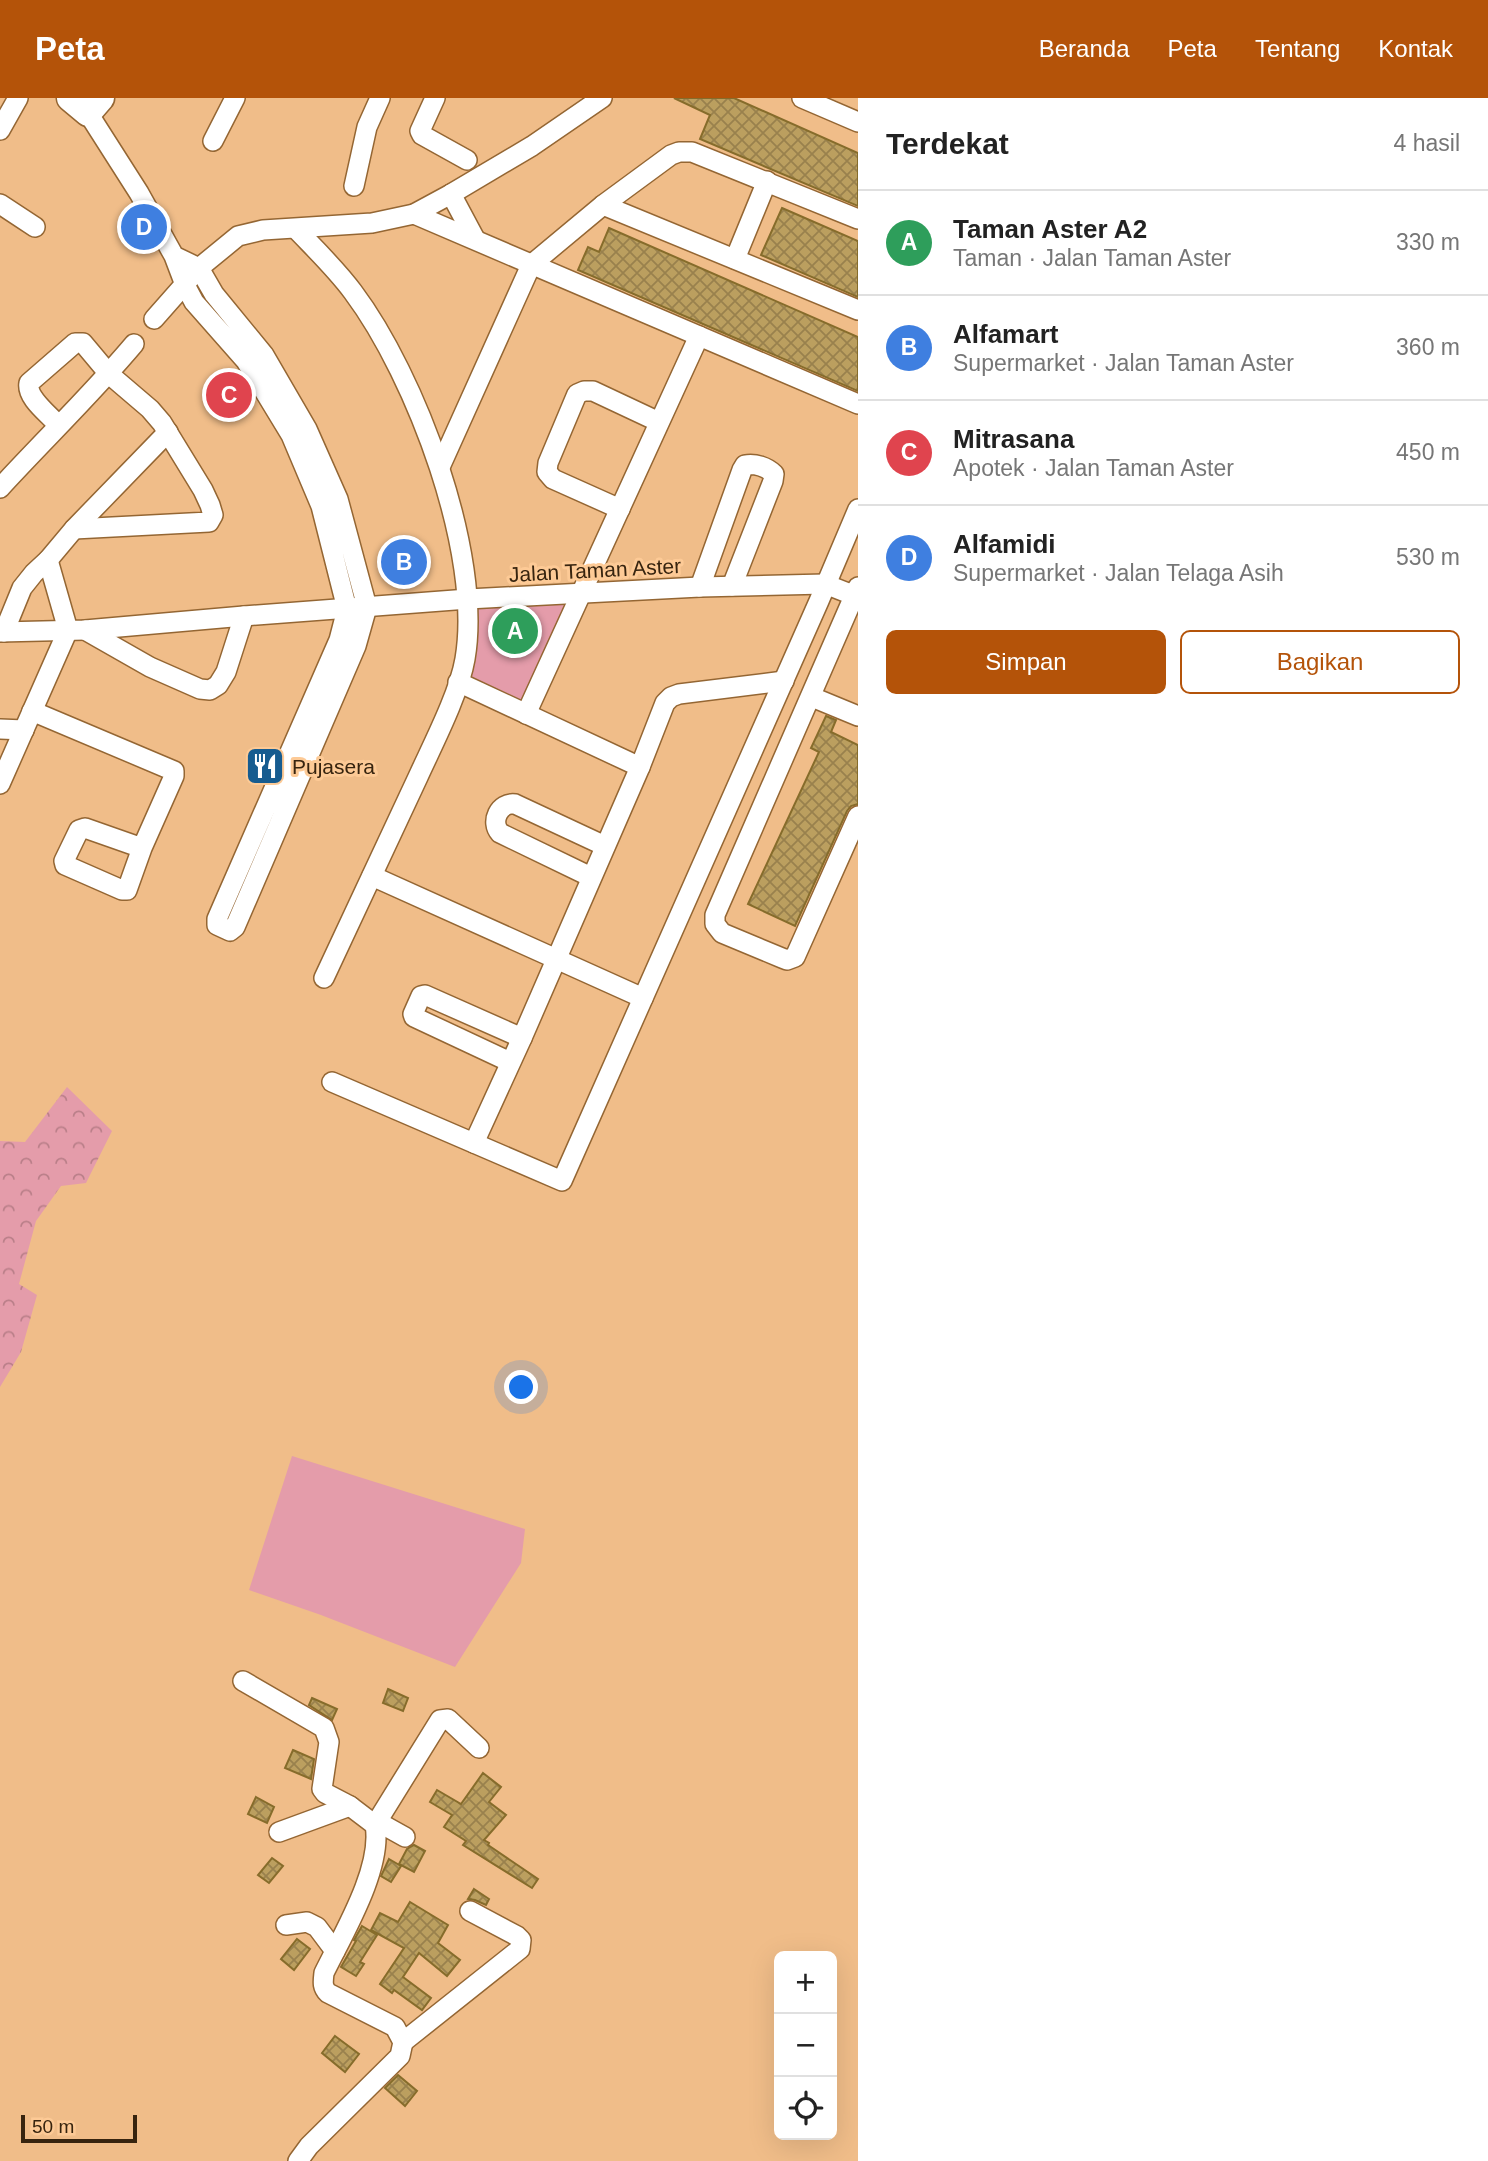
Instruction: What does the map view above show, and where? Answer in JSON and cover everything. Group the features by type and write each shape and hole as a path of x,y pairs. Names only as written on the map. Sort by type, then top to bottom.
{"street":[{"path":"0,130 18,98"},
{"path":"213,141 235,98"},
{"path":"354,186 367,127 380,98"},
{"path":"435,98 420,131 422,135 467,160"},
{"path":"154,319 200,268 238,236 263,230 372,223 414,214 532,146 602,98"},
{"path":"802,98 858,122"},
{"path":"87,103 174,256 194,302 246,361 291,435 321,506 347,608 339,640 217,919 217,925 230,931 235,927 351,659 368,607 338,499 307,429 264,355 214,294 200,268 174,256"},
{"path":"440,467 531,265 603,205 671,155 692,152 858,219"},
{"path":"735,259 767,181"},
{"path":"451,194 475,239"},
{"path":"0,204 35,227"},
{"path":"603,205 858,310"},
{"path":"414,214 858,404"},
{"path":"296,229 353,292 397,365 440,467 468,599 465,659 458,682 373,876 324,978"},
{"path":"526,714 699,336"},
{"path":"58,425 30,395 27,388 36,375 78,342 82,343 109,374 150,409 169,432 213,515 209,522 74,529"},
{"path":"0,488 109,374 134,344"},
{"path":"620,509 552,479 547,472 548,463 577,394 593,391 659,422"},
{"path":"2,632 22,588 34,573 169,432"},
{"path":"700,587 742,470 745,465 751,464 769,470 774,474 773,481 732,586"},
{"path":"332,1082 562,1181 858,509"},
{"path":"48,560 76,630 200,689 210,691 218,685 226,672 244,616"},
{"path":"825,584 857,593 715,915 715,924 722,933 787,960 795,957 849,862 858,816"},
{"name":"Jalan Taman Aster","path":"2,632 76,630 468,599 700,587 825,584"},
{"path":"0,785 32,711 76,630"},
{"path":"474,1143 640,767 665,703 679,694 784,681"},
{"path":"458,682 640,767"},
{"path":"811,697 858,716"},
{"path":"32,711 174,771 171,785 142,848"},
{"path":"0,729 24,730"},
{"path":"591,877 500,834 495,828 495,821 502,806 515,804 605,846"},
{"path":"373,876 643,999"},
{"path":"510,1062 414,1017 421,996 425,995 522,1038"},
{"path":"243,1681 324,1728 329,1742 322,1788 325,1793 376,1824 405,1837"},
{"path":"403,2042 395,2027 328,1993 324,1989 324,1973 372,1870 376,1850 376,1824 440,1720 448,1719 479,1748"},
{"path":"279,1832 350,1806"},
{"path":"298,2161 309,2146 400,2056 403,2042 520,1949 521,1940 517,1936 470,1911"},
{"path":"286,1925 307,1922 317,1927 335,1951"}],"green space":[{"path":"578,594 527,703 463,674 470,603"},
{"path":"67,1087 112,1131 86,1183 61,1186 36,1221 19,1284 37,1295 21,1352 0,1387 0,1141 25,1142"},
{"path":"292,1456 525,1529 521,1563 455,1667 249,1590"}],"building":[{"path":"674,98 734,98 858,153 858,206 700,139 710,115"},
{"path":"782,208 858,241 858,297 761,255"},
{"path":"609,228 858,337 858,391 578,270 588,247 599,252"},
{"path":"826,716 836,720 831,732 858,745 858,804 847,811 795,926 748,904 819,752 811,748"},
{"path":"388,1689 408,1698 403,1711 383,1703"},
{"path":"312,1698 337,1709 332,1720 309,1705"},
{"path":"293,1750 314,1759 311,1779 285,1768"},
{"path":"483,1773 501,1787 489,1802 506,1815 484,1840 538,1879 532,1888 463,1845 466,1841 444,1827 452,1815 430,1802 437,1790 461,1804"},
{"path":"256,1797 274,1807 267,1823 248,1814"},
{"path":"414,1845 425,1851 414,1872 399,1864 407,1849"},
{"path":"272,1858 283,1866 269,1883 258,1875"},
{"path":"389,1859 401,1866 391,1882 381,1876"},
{"path":"474,1889 489,1899 486,1905 468,1899"},
{"path":"410,1902 448,1925 438,1943 460,1960 447,1976 419,1953 403,1977 431,1998 422,2010 394,1990 392,1993 380,1984 404,1948 371,1930 380,1913 398,1922"},
{"path":"362,1926 377,1935 360,1962 364,1964 356,1976 341,1967"},
{"path":"297,1939 310,1949 294,1970 281,1959"},
{"path":"335,2036 359,2054 345,2072 322,2053"},
{"path":"398,2075 417,2091 405,2106 385,2088"}],"place":[{"name":"Alfamidi","path":"144,227"},
{"name":"Mitrasana","path":"229,395"},
{"name":"Alfamart","path":"404,562"},
{"name":"Taman Aster A2","path":"515,631"},
{"name":"Pujasera","path":"265,766"}]}
